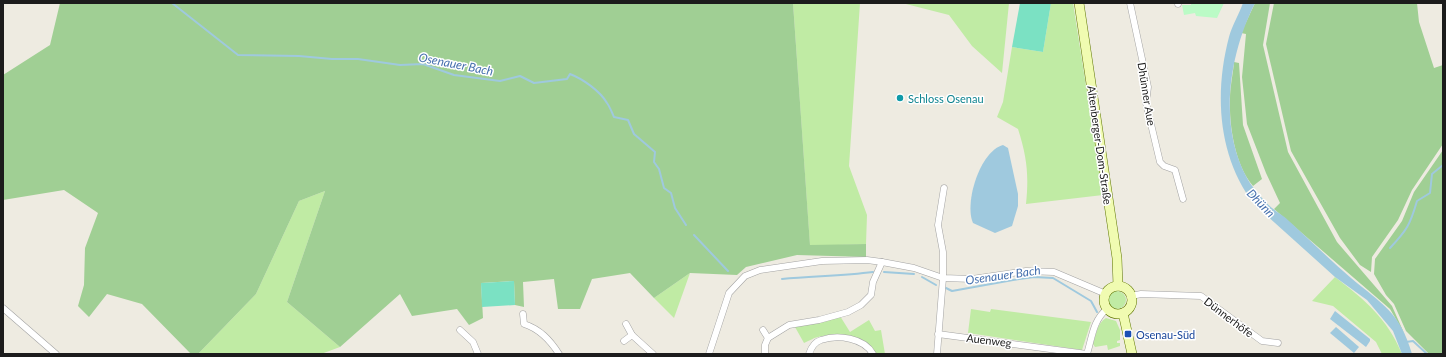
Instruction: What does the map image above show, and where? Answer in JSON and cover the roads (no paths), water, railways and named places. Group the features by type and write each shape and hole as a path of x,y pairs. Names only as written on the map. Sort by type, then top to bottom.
{"main road":[{"name":"Altenberger-Dom-Straße","path":"1079,3 1117,258 1118,286"},
{"path":"1118,286 1126,288 1131,296 1130,305 1123,313 1116,314 1107,309 1104,302 1106,294 1112,288 1118,286"},
{"path":"1123,313 1132,354"}],"street":[{"name":"Dhünner Aue","path":"1130,3 1148,87 1146,103 1160,162 1164,166 1175,170 1183,199"},
{"path":"937,354 943,278 943,252 938,225 944,188"},
{"path":"708,354 729,293 745,276 760,270 822,261 866,260 914,268 943,278 972,279 1026,271 1054,272 1106,294"},
{"path":"765,353 765,345 768,338 796,322 819,320 848,312 861,305 871,295 873,282 882,262"},
{"name":"Dünnerhöfe","path":"1131,296 1148,294 1201,296 1262,341 1278,343"},
{"path":"3,308 56,354"},
{"path":"1087,354 1096,322 1100,314 1107,309"},
{"path":"523,314 524,324 531,326 550,340 558,354"},
{"path":"626,324 632,335 653,354"},
{"path":"460,330 472,342 478,354"},
{"path":"763,330 768,338"},
{"name":"Auenweg","path":"938,334 1087,354"},
{"path":"624,341 632,335"},
{"path":"809,354 812,346 820,340 849,338 866,344 873,354"}],"water":[{"name":"Dhünn","path":"1243,3 1255,3 1246,23 1233,67 1230,90 1230,113 1232,136 1238,157 1247,178 1262,198 1274,210 1287,219 1343,271 1389,310 1402,328 1412,354 1402,354 1393,331 1367,300 1335,277 1254,204 1242,186 1226,146 1222,124 1221,102 1224,59 1229,37"},
{"path":"1003,145 1008,148 1018,194 1018,206 1012,226 995,233 973,223 971,214 972,191 981,167 987,157 995,149"},
{"path":"1335,311 1370,339 1366,347 1330,319"},
{"path":"1336,327 1359,347 1354,353 1330,333"}],"waterway":[{"name":"Osenauer Bach","path":"172,3 238,55 358,59 400,65 423,64 454,75 500,81 520,76 534,83 567,79 570,74 586,82 596,90 604,99 614,117 628,120 634,134 655,152 654,162 659,169 664,188 671,193 675,208 686,225"},
{"path":"1390,248 1407,227 1417,201 1430,193 1432,174 1443,165"},
{"name":"Osenauer Bach","path":"694,235 728,271"},
{"name":"Osenauer Bach","path":"782,279 873,272"},
{"name":"Osenauer Bach","path":"884,272 914,274"},
{"name":"Osenauer Bach","path":"922,277 936,285"},
{"name":"Osenauer Bach","path":"946,288 952,291 1034,277 1053,278 1091,301 1097,312"},
{"path":"1406,342 1413,341 1427,354"}],"place":[{"name":"Schloss Osenau","path":"900,98"},
{"name":"Osenau-Süd","path":"1128,334"}]}
